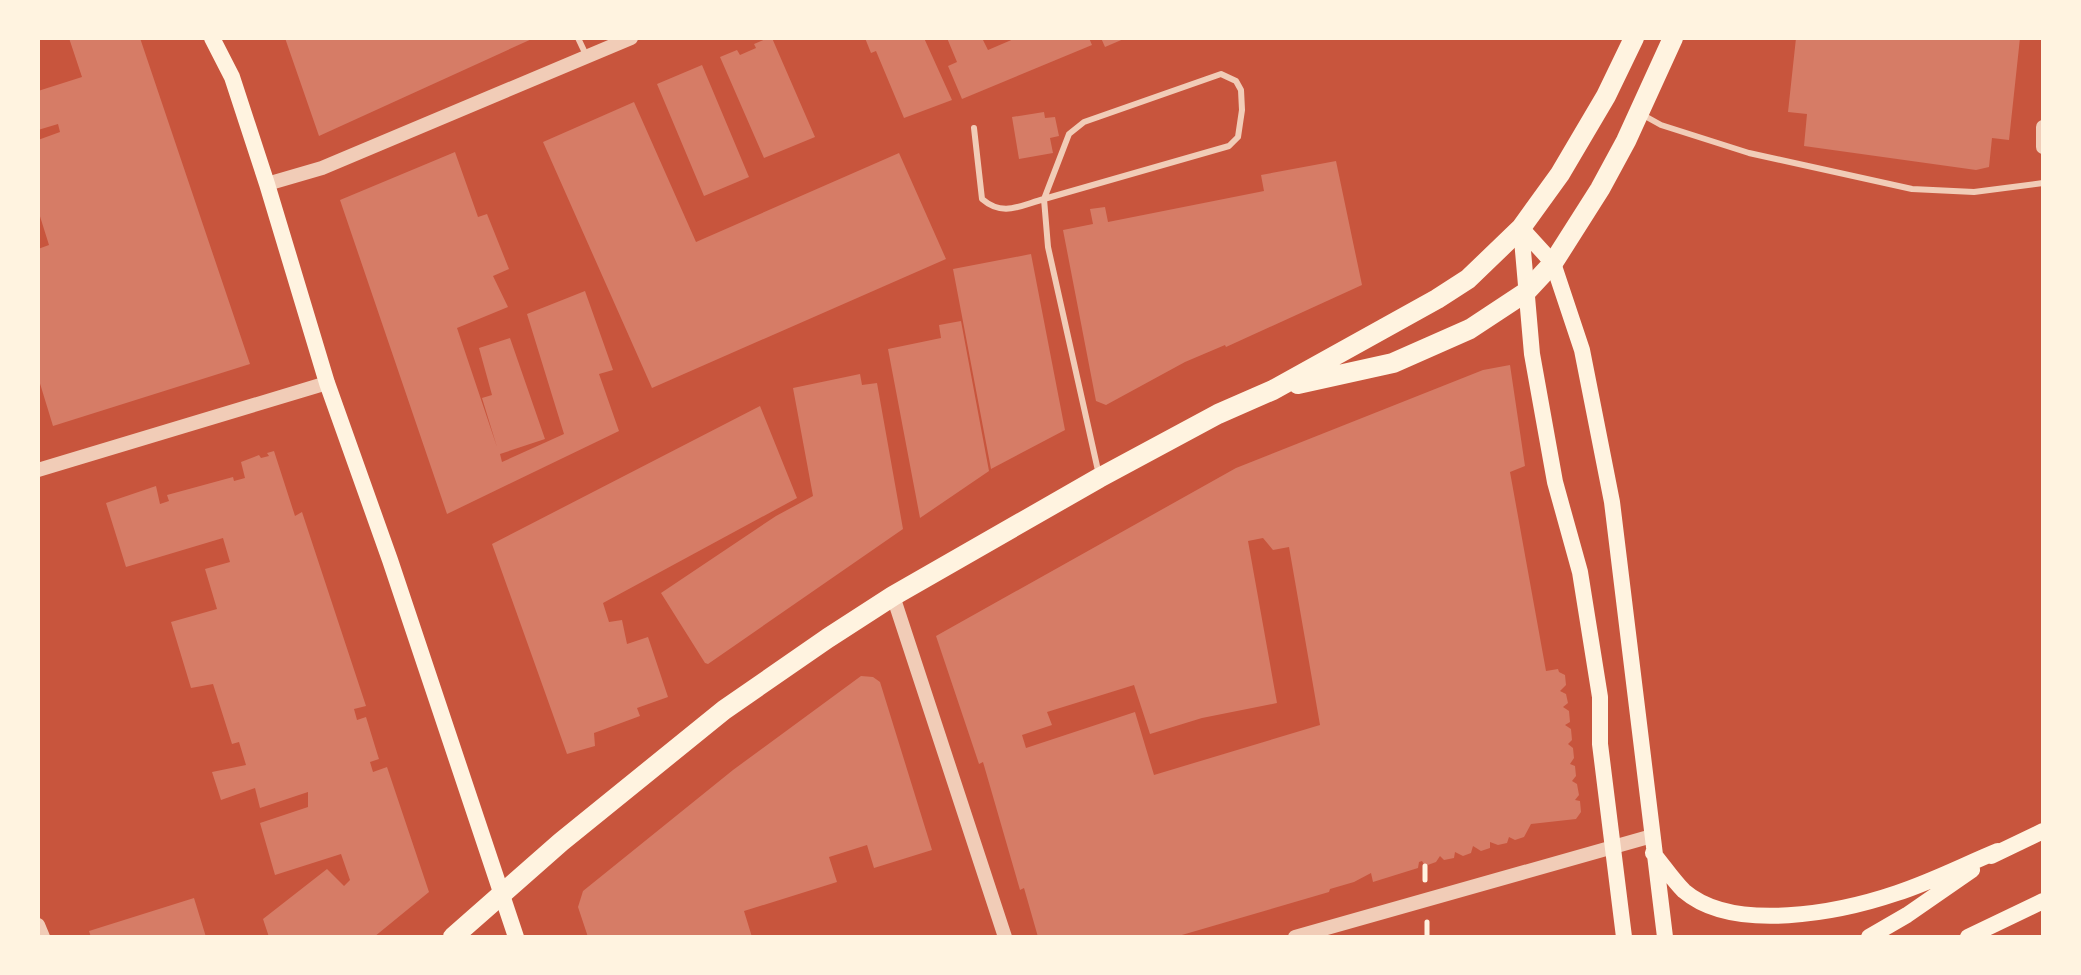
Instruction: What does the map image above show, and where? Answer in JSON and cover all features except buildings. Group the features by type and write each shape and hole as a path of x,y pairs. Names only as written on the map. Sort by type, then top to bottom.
{"main road":[{"path":"212,38 232,77 327,383 390,560 516,937"},
{"path":"453,937 561,842 724,710 893,596 1099,478 1218,414 1273,390 1468,279 1521,228 1560,174 1634,38"},
{"path":"1273,390 1393,363 1470,329 1526,292 1553,263 1600,189 1640,113 1673,38"},
{"path":"1521,228 1553,263 1579,337 1612,502 1665,937"},
{"path":"1521,228 1532,354 1552,468 1580,572 1600,697 1600,744 1624,937"},
{"path":"1653,853 1684,890 1722,909 1754,915 1791,914 1845,908 1897,893 2043,831"},
{"path":"1869,937 1907,915 1998,851"},
{"path":"1968,937 2043,901"}],"street":[{"path":"267,184 322,168 631,38"},
{"path":"2043,127 2043,147"},
{"path":"38,470 327,383"},
{"path":"893,596 1005,937"},
{"path":"1295,937 1652,836"},
{"path":"38,925 43,937"}],"lane":[{"path":"578,38 587,57"},
{"path":"974,128 982,199 994,209 1006,209 1044,199 1229,146 1238,137 1241,90 1236,81 1221,74 1084,122 1069,134 1044,199 1048,247 1099,478"},
{"path":"1640,113 1661,125 1749,153 1912,189 1974,192 2043,183"}]}
